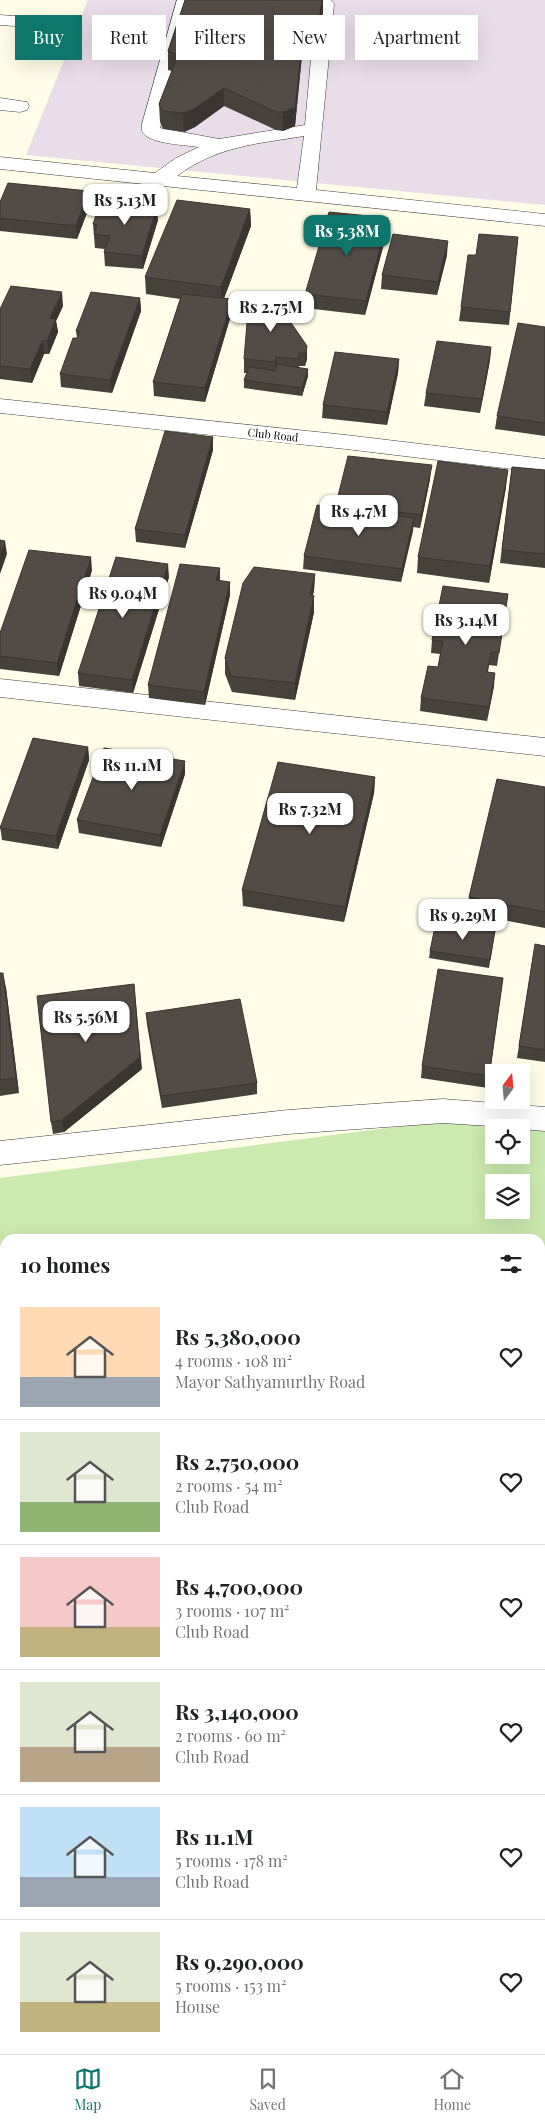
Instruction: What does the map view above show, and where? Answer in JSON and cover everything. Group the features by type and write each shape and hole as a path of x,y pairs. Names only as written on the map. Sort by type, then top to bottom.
{"street":[{"path":"186,0 151,124 151,131 158,135 219,144 314,130"},
{"path":"306,195 314,130 324,4 322,0"},
{"path":"0,20 15,21"},
{"path":"0,104 20,106"},
{"path":"159,180 183,162 219,144"},
{"path":"3,168 159,180 545,220"},
{"name":"Club Road","path":"0,406 336,441 545,466"},
{"path":"0,688 545,747"},
{"path":"0,1153 288,1122 443,1111 545,1119"}],"shaded area":[{"path":"88,0 545,0 545,205 26,155 64,60 82,60 82,15"}],"green space":[{"path":"472,1117 488,1119 485,1119 485,1164 530,1164 530,1124 545,1126 545,1234 0,1234 0,1178"}],"building":[{"path":"185,0 322,0 320,15 274,15 274,60 300,60 295,108 276,112 224,88 194,109 183,113 162,111 159,104 176,60 264,60 264,15 180,15"},
{"path":"176,27 176,54 168,51"},
{"path":"8,183 89,191 76,226 0,218 0,202"},
{"path":"177,200 250,209 221,287 145,277"},
{"path":"101,201 157,206 142,256 104,252 110,236 94,234 97,225 93,224"},
{"path":"329,212 388,218 366,301 305,294"},
{"path":"393,234 448,241 438,282 382,275"},
{"path":"479,234 518,237 510,312 461,307 468,255 476,255"},
{"path":"11,286 62,292 50,318 56,319 47,341 43,340 30,369 0,366 0,309"},
{"path":"91,292 140,298 110,380 60,374 73,338 77,338 80,331 76,331"},
{"path":"182,294 232,299 205,388 153,382"},
{"path":"249,299 276,301 307,346 306,353 299,353 299,359 276,357 275,362 244,359"},
{"path":"518,323 545,327 545,423 497,416"},
{"path":"437,341 491,347 482,399 426,393"},
{"path":"335,352 399,359 387,412 323,405"},
{"path":"277,364 308,369 302,388 244,380 249,367 275,371"},
{"path":"165,431 213,437 185,535 135,529"},
{"path":"348,456 432,465 421,515 336,504"},
{"path":"438,461 508,470 490,566 418,557"},
{"path":"512,467 545,470 545,554 502,550"},
{"path":"317,505 414,518 402,569 304,556"},
{"path":"0,540 5,541 0,555"},
{"path":"29,550 91,557 57,663 0,656 0,633"},
{"path":"116,557 168,564 132,680 78,673"},
{"path":"180,564 220,568 216,580 230,582 204,692 148,685"},
{"path":"254,567 315,574 310,595 314,596 295,683 231,676 225,658 243,583"},
{"path":"443,586 508,594 499,653 491,652 487,672 495,673 489,707 421,698 428,666 438,667 443,641 432,640"},
{"path":"33,738 88,747 56,836 0,828"},
{"path":"104,748 185,761 160,835 77,820"},
{"path":"278,762 375,777 345,907 242,890"},
{"path":"497,779 545,787 545,912 469,897"},
{"path":"436,922 495,931 490,960 430,951"},
{"path":"535,944 545,946 545,1050 519,1046"},
{"path":"438,969 503,978 491,1064 485,1064 485,1075 422,1066"},
{"path":"0,973 3,973 16,1078 0,1080"},
{"path":"134,984 140,1057 62,1120 51,1122 37,996"},
{"path":"240,999 257,1083 161,1096 146,1013"}]}
